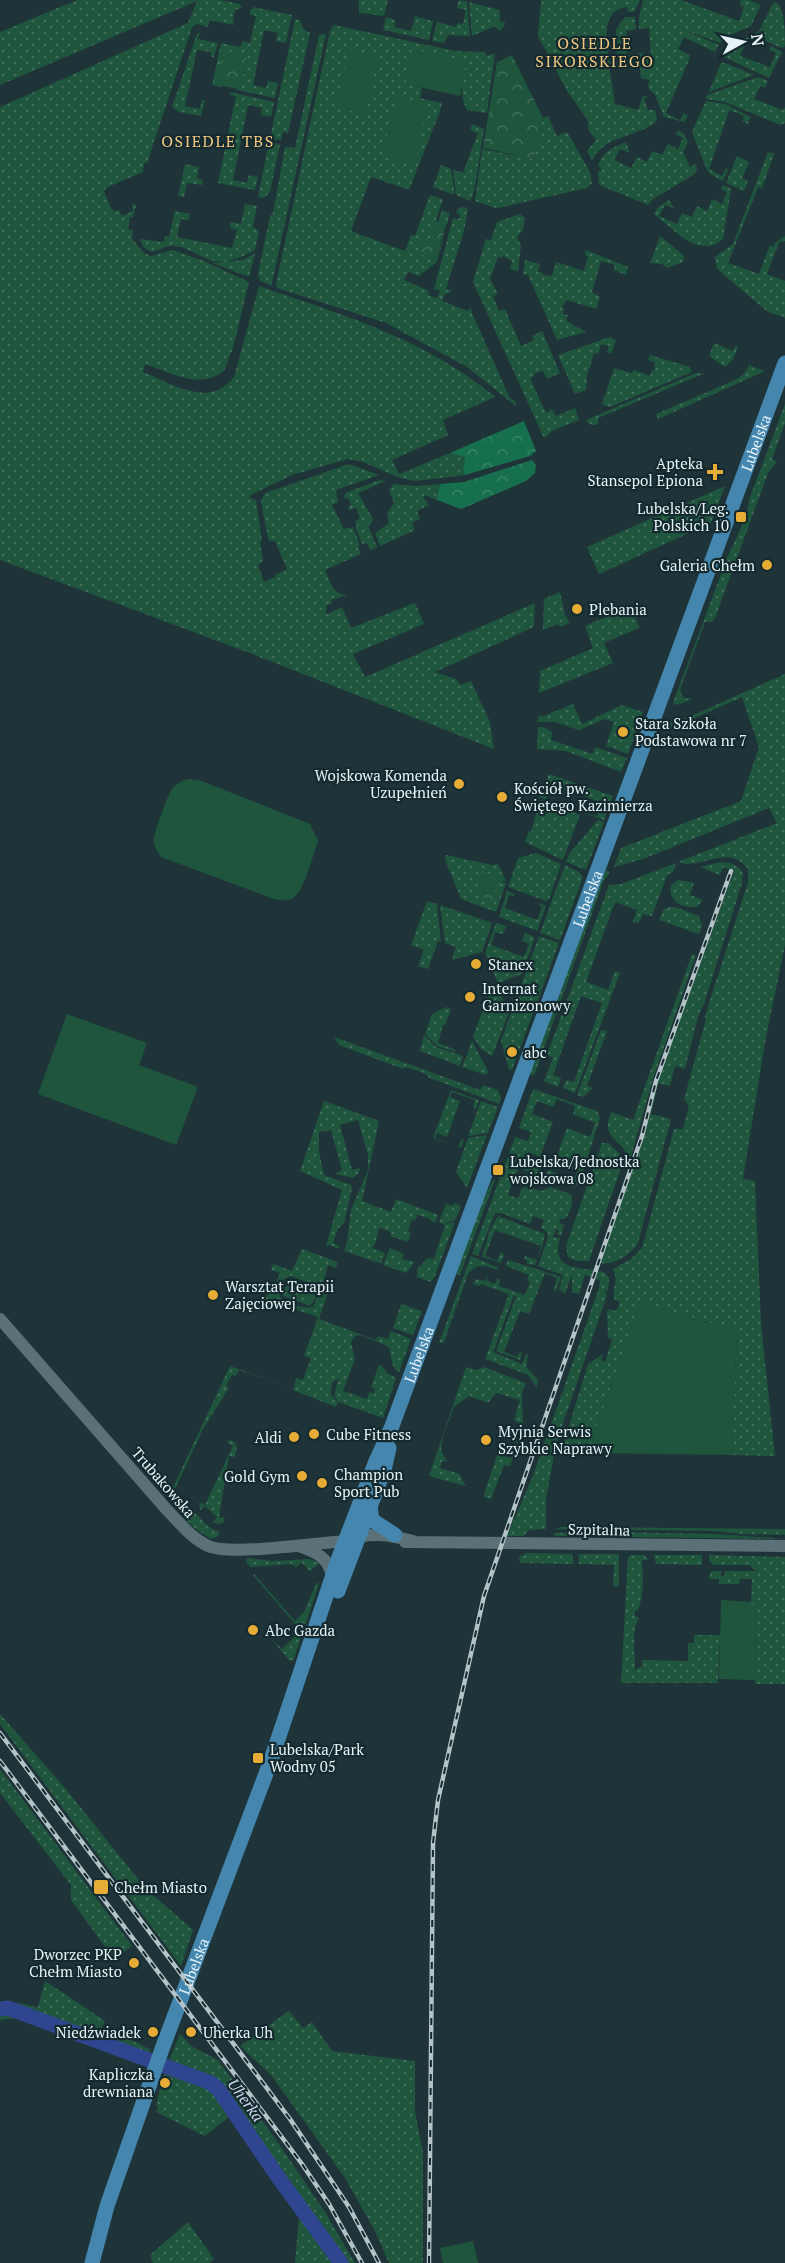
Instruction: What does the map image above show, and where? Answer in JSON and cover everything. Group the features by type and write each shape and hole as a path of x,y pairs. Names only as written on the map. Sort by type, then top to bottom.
{"main road":[{"name":"Lubelska","path":"301,1674 320,1637 354,1540 375,1461 389,1434 785,363"},
{"name":"Lubelska","path":"92,2263 107,2206 154,2071 262,1786 332,1576 354,1540 384,1470 389,1450 389,1434"},
{"path":"370,1506 372,1520 395,1535"}],"street":[{"name":"Trubakowska","path":"0,1319 192,1536 209,1546 224,1550 354,1540"},
{"name":"Szpitalna","path":"354,1540 395,1535 413,1541"},
{"name":"Szpitalna","path":"354,1540 785,1546"},
{"path":"296,1544 320,1554 327,1562 332,1576"}],"green space":[{"path":"77,0 220,0 240,4 242,8 235,10 234,25 210,20 208,27 197,24 192,27 147,163 144,163 143,172 106,188 104,191 111,209 119,210 122,216 133,211 132,204 136,205 133,217 130,217 128,229 133,230 132,239 144,253 151,256 173,250 204,261 249,282 233,348 224,371 214,377 195,380 145,364 143,372 179,387 202,393 224,386 234,377 259,286 352,319 412,344 441,359 495,397 443,420 448,435 392,460 399,474 450,453 465,457 463,469 465,475 416,481 400,478 363,462 348,459 292,475 249,496 256,500 263,561 258,565 264,582 287,569 275,541 269,541 261,501 265,493 349,464 379,475 336,490 338,502 332,505 344,529 353,527 361,554 325,570 335,590 348,595 331,600 332,603 326,606 325,611 327,614 342,607 351,628 415,603 424,624 353,654 365,677 535,603 534,627 435,672 456,679 460,685 471,681 490,722 494,749 247,652 0,560 0,107 188,23 197,1 0,85 0,32"},
{"path":"359,0 388,0 384,16 359,14"},
{"path":"459,0 467,2 470,36 448,35 444,43 432,41 437,22 456,27 458,23 463,24 466,10 457,8"},
{"path":"541,0 640,0 634,12 628,12 627,7 618,9 609,20 607,36 609,61 615,61 617,64 609,65 615,104 638,110 643,96 648,96 644,99 648,110 655,110 657,121 640,131 605,145 592,160 587,151 596,140 589,131 587,119 567,91 538,36"},
{"path":"643,0 681,0 739,21 744,7 740,5 741,0 761,5 751,26 725,37 720,43 679,28 719,45 715,52 684,37 678,49 690,55 666,113 680,120 684,113 688,116 684,122 664,117 655,95 648,88 649,80 641,78 639,62 623,61 617,55 616,29 625,17 635,17 636,29 626,31 629,46 626,47 627,55 642,53 643,57 651,56 649,28 639,29"},
{"path":"469,2 500,10 500,22 505,22 504,27 499,31 495,26 472,36"},
{"path":"776,2 784,21 785,46 782,48 756,37 755,33 759,31 773,3"},
{"path":"253,7 292,15 286,43 276,41 278,33 264,30 253,85 266,88 268,81 278,83 275,98 232,89 240,89 247,55 224,51 218,76 222,87 212,85 221,43 240,47 243,41 250,43 256,16 250,14"},
{"path":"416,14 417,17 433,21 429,40 383,30 386,17 395,20 394,27 411,31"},
{"path":"295,19 300,20 303,29 310,33 288,133 283,132 281,140 270,139"},
{"path":"334,25 455,51 485,52 487,56 495,53 487,113 467,110 464,104 462,86 466,61 405,84 422,88 420,98 442,103 440,111 409,190 371,177 351,231 405,251 411,235 415,236 430,195 443,199 432,232 437,233 434,244 419,254 436,259 446,228 437,262 419,276 408,272 404,280 429,291 428,295 437,298 440,291 434,289 453,218 459,219 460,215 456,212 459,208 468,209 464,231 446,289 452,291 444,295 442,301 468,311 471,307 510,398 515,401 516,406 467,367 386,323 277,288 330,31"},
{"path":"200,32 198,39 218,43 214,57 211,57 211,52 197,50 185,106 200,109 202,100 205,100 201,116 179,112 172,107 197,34"},
{"path":"326,34 272,286 260,281 258,274 270,216 273,213 285,147 295,148 319,35"},
{"path":"751,36 753,38 751,44 746,42 740,56 770,67 776,53 769,49 771,46 782,52 769,78 724,57 730,45"},
{"path":"412,49 466,61 460,96 405,84"},
{"path":"224,50 247,55 240,89 222,86 218,76"},
{"path":"349,50 378,57 366,114 336,108"},
{"path":"512,55 543,118 534,159 483,148 497,62"},
{"path":"721,63 725,63 754,75 709,92"},
{"path":"758,77 768,81 765,88 760,86 754,99 783,110 785,107 785,123 780,125 725,102 706,99 707,95"},
{"path":"230,92 274,102 271,117 261,115 262,108 248,105 233,180 247,183 249,175 258,177 254,194 254,190 218,183 236,96 230,95"},
{"path":"396,97 427,103 415,165 382,157"},
{"path":"706,101 725,104 751,117 748,124 742,121 744,116 730,110 728,114 709,169 722,176 726,168 728,170 723,181 710,174 706,168 692,132"},
{"path":"548,116 557,136 567,132 590,172 592,183 587,188 503,207 496,208 475,201 482,149 534,159 543,118"},
{"path":"472,124 484,129 474,192 470,201 456,195 453,170 465,173 464,170 478,133 470,130"},
{"path":"678,130 684,134 688,142 683,152 690,167 696,164 695,174 653,199 648,205 599,185 598,171 601,171 601,167 598,167 608,151 626,142 630,153 620,149 614,160 631,168 637,157 647,162 652,151 662,155 668,144 678,149 683,138 676,134"},
{"path":"269,142 280,144 270,192 264,198 258,197"},
{"path":"768,152 774,154 762,188 758,187 728,263 759,274 770,245 774,247 775,243 785,236 785,241 779,242 767,274 785,281 785,318 768,312 717,269 715,257 733,244"},
{"path":"737,156 749,162 742,178 748,181 744,191 726,183"},
{"path":"185,164 199,167 197,178 203,180 202,185 187,183 184,197 178,196"},
{"path":"441,165 451,169 455,195 433,187"},
{"path":"723,185 731,189 723,239 714,245 705,246 687,240 654,214 658,207 669,200 675,209 665,205 659,216 677,224 682,213 692,217 697,206 707,211 712,199 722,204 727,192 721,189"},
{"path":"245,204 257,206 253,226 259,232 255,250 234,259 222,262 210,260 175,246 152,252 144,248 140,239 163,242 166,236 169,237 175,211 190,214 189,220 181,219 177,237 232,248 237,230 230,228 230,222 241,224"},
{"path":"442,210 450,213 447,225 438,222"},
{"path":"520,214 525,218 523,230 517,237 521,246 518,271 510,269 512,261 503,256 498,257 490,279 498,294 493,296 499,311 505,309 521,346 534,340 532,336 542,331 560,373 547,379 543,371 530,378 546,413 552,409 556,416 575,408 579,420 552,431 544,438 473,282 486,239 491,240 497,222"},
{"path":"435,221 446,224 436,259 419,254 423,241 434,244 437,233 432,231"},
{"path":"660,236 682,254 683,262 667,268 662,264 650,263"},
{"path":"586,250 628,267 626,275 614,270 615,265 601,261 592,292 600,297 596,309 567,300 562,307 563,314 568,315 566,320 586,332 557,340 528,275 523,274 525,260 540,264 538,271 543,275 552,276 556,262 584,271 588,257 585,255"},
{"path":"255,253 249,277 212,263 243,260"},
{"path":"610,337 616,341 611,354 607,352 609,346 601,344 598,354 594,353 586,379 586,390 575,394 558,355"},
{"path":"714,343 733,351 736,345 738,346 733,359 725,367 709,356"},
{"path":"650,355 690,367 692,372 610,407 602,404 614,368 632,373 634,370 650,376 652,370 654,371 655,362 648,360"},
{"path":"749,365 765,371 658,419 656,414 735,380 744,374"},
{"path":"696,373 705,373 598,418 598,424 591,425 586,420"},
{"path":"785,404 785,423 772,459 777,462 768,473 715,618 712,622 705,622 681,687 680,692 684,698 693,699 677,705 673,703 727,558 747,515 749,500"},
{"path":"524,421 536,451 530,456 465,475 463,469 465,457 450,453"},
{"path":"532,460 536,465 535,473 526,481 461,509 437,500 440,484 464,482"},
{"path":"380,480 386,481 358,493 373,519 368,525 377,547 371,550 366,543 362,544 355,527 357,525 355,521 360,518 356,508 349,510 348,507 351,505 348,498 344,499 345,493"},
{"path":"394,484 417,486 440,484 437,500 425,495 423,497 429,505 417,511 420,519 412,523 415,530 380,546 375,533 389,523 387,513 394,503 389,490"},
{"path":"725,486 711,523 599,574 587,547"},
{"path":"560,592 565,615 570,623 560,627 558,624 543,630 544,599"},
{"path":"632,606 639,628 604,643 613,663 539,693 540,671 593,648 585,626"},
{"path":"785,674 785,945 765,1042 743,1179 755,1181 761,1324 775,1456 732,1455 737,1331 640,1302 588,1453 563,1446 588,1364 603,1354 601,1360 605,1362 612,1339 608,1338 607,1311 610,1309 616,1311 620,1302 614,1299 613,1269 631,1259 642,1248 674,1129 683,1129 689,1106 684,1099 705,1016 748,882 748,869 740,861 732,858 723,857 687,864 678,862 777,823 769,808 643,859 614,867 621,848 741,801 759,747 742,697 663,732 666,722 674,723 675,720 689,717"},
{"path":"573,704 582,724 622,705 643,712 628,754 606,746 614,722 604,719 579,730 555,722 537,722 539,715 544,716"},
{"path":"538,727 552,732 551,740 593,754 595,747 627,758 621,772 566,751 537,749"},
{"path":"549,774 613,796 604,820 584,813 597,816 601,802 551,785 546,798 555,803 539,797"},
{"path":"188,779 199,780 310,824 318,841 301,888 293,898 274,899 161,857 154,842 159,822 172,789"},
{"path":"540,800 580,815 563,860 525,842 529,831 531,832"},
{"path":"598,820 604,822 586,870 566,862 569,854"},
{"path":"536,853 561,864 549,900 546,901 508,887 518,858"},
{"path":"446,855 492,865 498,864 506,881 499,881 506,883 496,912 461,899 445,860"},
{"path":"720,862 730,863 739,868 743,873 742,883 698,1017 685,1069 675,1066 670,1086 658,1083 651,1114 671,1119 638,1243 622,1258 611,1263 600,1263 642,1141 657,1082 734,871 723,867 720,875 700,867"},
{"path":"676,863 673,872 667,875 652,916 643,914 639,923 633,922 637,910 615,902 586,982 608,990 615,971 620,973 575,1093 563,1088 566,1080 574,1082 602,1003 581,996 553,1075 561,1078 558,1087 544,1081 553,1058 547,1055 609,885 621,884"},
{"path":"565,865 579,872 583,877 560,940 540,933"},
{"path":"608,870 609,873 604,880 534,1076 529,1074 603,872"},
{"path":"482,871 501,878 492,900 473,894"},
{"path":"678,880 694,883 690,895 703,900 697,907 681,905 674,900 671,885"},
{"path":"507,891 515,894 514,896 509,895 505,908 537,920 542,907 539,903 546,906 537,931 499,917"},
{"path":"427,901 437,904 441,942 438,941 428,969 418,966 424,950 411,945"},
{"path":"440,905 492,923 482,952 452,960 456,947 445,943"},
{"path":"675,907 699,916 702,926 699,934 659,920 663,910"},
{"path":"496,923 506,926 503,934 495,932 491,945 524,957 529,944 522,941 525,933 535,937 522,974 498,983 485,953"},
{"path":"539,936 559,943 512,1070 509,1069 501,1041"},
{"path":"692,954 696,955 652,1082 630,1160 610,1134 608,1121 611,1112 633,1120"},
{"path":"497,985 509,1013 492,1056 481,1049 473,1037 491,987"},
{"path":"446,1007 451,1009 438,1043 456,1050 455,1052 437,1046 425,1034 432,1014"},
{"path":"67,1014 147,1043 139,1065 198,1087 176,1145 38,1094"},
{"path":"601,1030 607,1031 587,1086 593,1088 583,1097 577,1095"},
{"path":"424,1035 436,1047 463,1056 460,1066 420,1051"},
{"path":"334,1037 480,1090 483,1085 498,1090 501,1098 499,1104 430,1078 418,1071 405,1067 403,1069 339,1045"},
{"path":"472,1041 487,1069 486,1075 462,1067"},
{"path":"533,1089 597,1111 600,1118 581,1178 578,1185 572,1187 545,1177 548,1170 574,1180 577,1171 555,1162 567,1128 590,1137 595,1123 573,1114 575,1106 557,1099 553,1107 537,1101 532,1114 553,1122 540,1157 528,1152 525,1161 540,1167 539,1172 536,1174 518,1168 508,1195 518,1198 522,1188 527,1187 542,1191 550,1187 571,1194 570,1210 565,1219 560,1219 559,1223 564,1225 561,1236 557,1234 559,1231 556,1229 553,1237 560,1238 558,1248 561,1260 571,1267 594,1270 591,1277 585,1275 579,1294 572,1292 572,1274 565,1294 559,1289 563,1275 538,1266 548,1238 547,1232 541,1228 544,1220 533,1216 530,1224 495,1213 478,1256 472,1254 515,1137 528,1141 531,1132 519,1128"},
{"path":"451,1090 479,1100 476,1109 473,1108 475,1100 452,1092 450,1097 460,1101 447,1137 437,1133 435,1138 456,1146 433,1138"},
{"path":"324,1101 379,1121 362,1201 391,1212 396,1199 438,1215 436,1221 433,1222 414,1214 417,1216 415,1221 412,1220 408,1231 411,1233 408,1242 390,1236 391,1232 379,1228 372,1248 385,1253 383,1259 377,1257 383,1260 382,1264 344,1251 347,1242 349,1243 347,1241 351,1210 368,1170 368,1155 358,1120 340,1125 352,1170 360,1168 358,1174 353,1178 335,1174 342,1170 331,1130 319,1132 319,1152 324,1175 351,1185 352,1188 344,1223 338,1229 333,1243 339,1246 338,1249 330,1245 326,1246 342,1190 300,1171"},
{"path":"481,1101 498,1107 488,1133 468,1136"},
{"path":"487,1135 467,1188 456,1172 468,1138"},
{"path":"462,1139 464,1140 461,1148 458,1147"},
{"path":"602,1143 608,1143 622,1156 623,1162 589,1261 577,1261 568,1257 566,1246"},
{"path":"495,1180 460,1275 455,1274 483,1200"},
{"path":"454,1203 461,1206 456,1219 445,1224 455,1222 435,1276 431,1282 417,1277 418,1267 427,1258 434,1259 445,1225 439,1222 446,1204 452,1206"},
{"path":"498,1216 545,1234 537,1259 541,1246 495,1230 485,1256 497,1261 501,1252 504,1254 501,1263 482,1257 490,1230"},
{"path":"390,1248 404,1254 402,1259 415,1262 406,1273 383,1265"},
{"path":"302,1249 338,1262 336,1268 328,1265 323,1283 330,1286 319,1319 376,1340 378,1336 388,1339 391,1331 411,1339 399,1372 393,1364 389,1347 361,1335 355,1336 351,1342 355,1359 343,1391 367,1399 369,1392 374,1393 375,1389 371,1387 379,1365 396,1378 383,1418 338,1402 334,1395 339,1378 332,1383 331,1394 338,1403 336,1407 293,1390 296,1378 303,1380 311,1358 304,1356 318,1317 264,1299 270,1292 267,1291 269,1287 276,1283 280,1273 271,1270 273,1264 292,1271","holes":["291,1276 316,1286 319,1292 313,1307 295,1305 279,1296 284,1279"]},
{"path":"471,1256 499,1268 497,1270 485,1266 471,1270 444,1342 439,1343"},
{"path":"525,1256 537,1260 535,1265 527,1264 527,1260 524,1259"},
{"path":"508,1260 561,1277 556,1291 554,1290 557,1278 545,1273 529,1314 520,1311 504,1352 517,1357 520,1352 522,1353 520,1360 496,1351 516,1297 514,1295 493,1352 522,1364 528,1354 526,1367 538,1380 537,1388 528,1375 485,1359 509,1294 481,1284 480,1286 473,1284 476,1279 485,1281 488,1274 487,1281 495,1284 497,1279 500,1279 499,1286 525,1295 530,1282 527,1281 529,1275 506,1266 503,1272"},
{"path":"596,1271 604,1272 609,1278 608,1291 605,1290 607,1295 556,1444 546,1499 546,1529 529,1530 524,1536 507,1536 532,1478 599,1288 600,1281 594,1278"},
{"path":"290,1279 315,1289 317,1293 312,1304 308,1305 283,1296 282,1293"},
{"path":"640,1302 737,1331 732,1455 588,1453"},
{"path":"401,1304 422,1311 413,1335 393,1328"},
{"path":"230,1366 292,1388 239,1370 236,1376 232,1375 226,1385 229,1388 204,1427 173,1493 169,1496"},
{"path":"466,1367 477,1370 484,1367 526,1383 522,1392 523,1426 514,1420 520,1400 496,1393 488,1403 469,1396 454,1407 443,1436 441,1450 447,1462 442,1461 440,1468 460,1474 465,1486 429,1476"},
{"path":"511,1426 521,1434 510,1466 504,1465 491,1499 484,1497 497,1455 512,1458 517,1439 508,1436"},
{"path":"230,1440 237,1447 235,1457 229,1456 219,1517 225,1518 223,1523 218,1524 213,1522 217,1517 205,1506 200,1510 199,1502 205,1505 233,1446 227,1442"},
{"path":"182,1500 210,1528 220,1532 217,1537 212,1539 184,1518 180,1506"},
{"path":"561,1527 785,1529 785,1535 715,1531 555,1529"},
{"path":"553,1533 716,1534 785,1539 555,1536"},
{"path":"527,1553 572,1554 574,1564 520,1563 519,1557"},
{"path":"619,1554 619,1586 613,1586 614,1565 579,1564 578,1555"},
{"path":"644,1555 649,1560 642,1560 642,1592 638,1610 635,1611 635,1617 639,1617 634,1636 635,1670 642,1666 642,1660 688,1661 688,1643 694,1643 694,1635 720,1635 718,1683 621,1683 628,1557"},
{"path":"654,1555 702,1555 702,1565 656,1564"},
{"path":"709,1555 785,1557 785,1684 755,1684 756,1605 721,1604 721,1600 751,1602 752,1579 740,1579 739,1584 719,1584 719,1579 709,1579 711,1571 721,1571 721,1576 724,1576 725,1571 756,1571 749,1565 714,1565 709,1560"},
{"path":"247,1558 272,1561 309,1559 320,1563 310,1571 301,1562 297,1567 290,1564 251,1567 246,1562"},
{"path":"254,1574 295,1621 304,1612 317,1582 319,1584 293,1661 289,1660 272,1640 282,1649 301,1631"},
{"path":"721,1604 756,1605 755,1680 719,1679"},
{"path":"0,1714 65,1788 146,1889 193,1930 181,1966 0,1724"},
{"path":"0,1769 132,1946 118,1957 117,1963 71,1900 71,1885 0,1793"},
{"path":"45,1981 105,2021 102,2027 111,2034 115,2029 151,2050 147,2062 34,2022"},
{"path":"0,2002 25,2004 39,2008 33,2024 15,2018 0,2020"},
{"path":"289,2011 303,2028 312,2022 332,2051 415,2061 415,2112 423,2152 423,2263 389,2263 374,2229 345,2178 271,2075 240,2046"},
{"path":"180,2034 191,2046 218,2060 325,2212 355,2263 295,2263 299,2217 230,2116 205,2136 156,2112 164,2074"},
{"path":"188,2222 214,2259 210,2263 153,2263 150,2255"},
{"path":"473,2241 478,2263 443,2263 440,2248"}],"waterway":[{"name":"Uherka","path":"0,2009 8,2008 211,2083 219,2090 278,2177 341,2263"}],"railway":[{"path":"429,2263 433,1843 438,1800 484,1596 642,1136 656,1081 731,871"},
{"path":"0,1733 290,2119 349,2207 379,2263"},
{"path":"0,1761 302,2164 329,2204 362,2263"}],"place":[{"name":"Apteka Stansepol Epiona","path":"715,472"},
{"name":"Lubelska/Leg. Polskich 10","path":"741,517"},
{"name":"Galeria Chełm","path":"767,565"},
{"name":"Plebania","path":"577,609"},
{"name":"Stara Szkoła Podstawowa nr 7","path":"623,732"},
{"name":"Wojskowa Komenda Uzupełnień","path":"459,784"},
{"name":"Kościół pw. Świętego Kazimierza","path":"502,797"},
{"name":"Stanex","path":"476,964"},
{"name":"Internat Garnizonowy","path":"470,997"},
{"name":"abc","path":"512,1052"},
{"name":"Lubelska/Jednostka wojskowa 08","path":"498,1170"},
{"name":"Warsztat Terapii Zajęciowej","path":"213,1295"},
{"name":"Cube Fitness","path":"314,1434"},
{"name":"Aldi","path":"294,1437"},
{"name":"Myjnia Serwis Szybkie Naprawy","path":"486,1440"},
{"name":"Gold Gym","path":"302,1476"},
{"name":"Champion Sport Pub","path":"322,1483"},
{"name":"Abc Gazda","path":"253,1630"},
{"name":"Lubelska/Park Wodny 05","path":"258,1758"},
{"name":"Chełm Miasto","path":"101,1887"},
{"name":"Dworzec PKP Chełm Miasto","path":"134,1963"},
{"name":"Niedźwiadek","path":"153,2032"},
{"name":"Uherka Uh","path":"191,2032"},
{"name":"Kapliczka drewniana","path":"165,2083"}],"district":[{"name":"OSIEDLE SIKORSKIEGO","path":"595,52"},
{"name":"OSIEDLE TBS","path":"218,141"}]}
